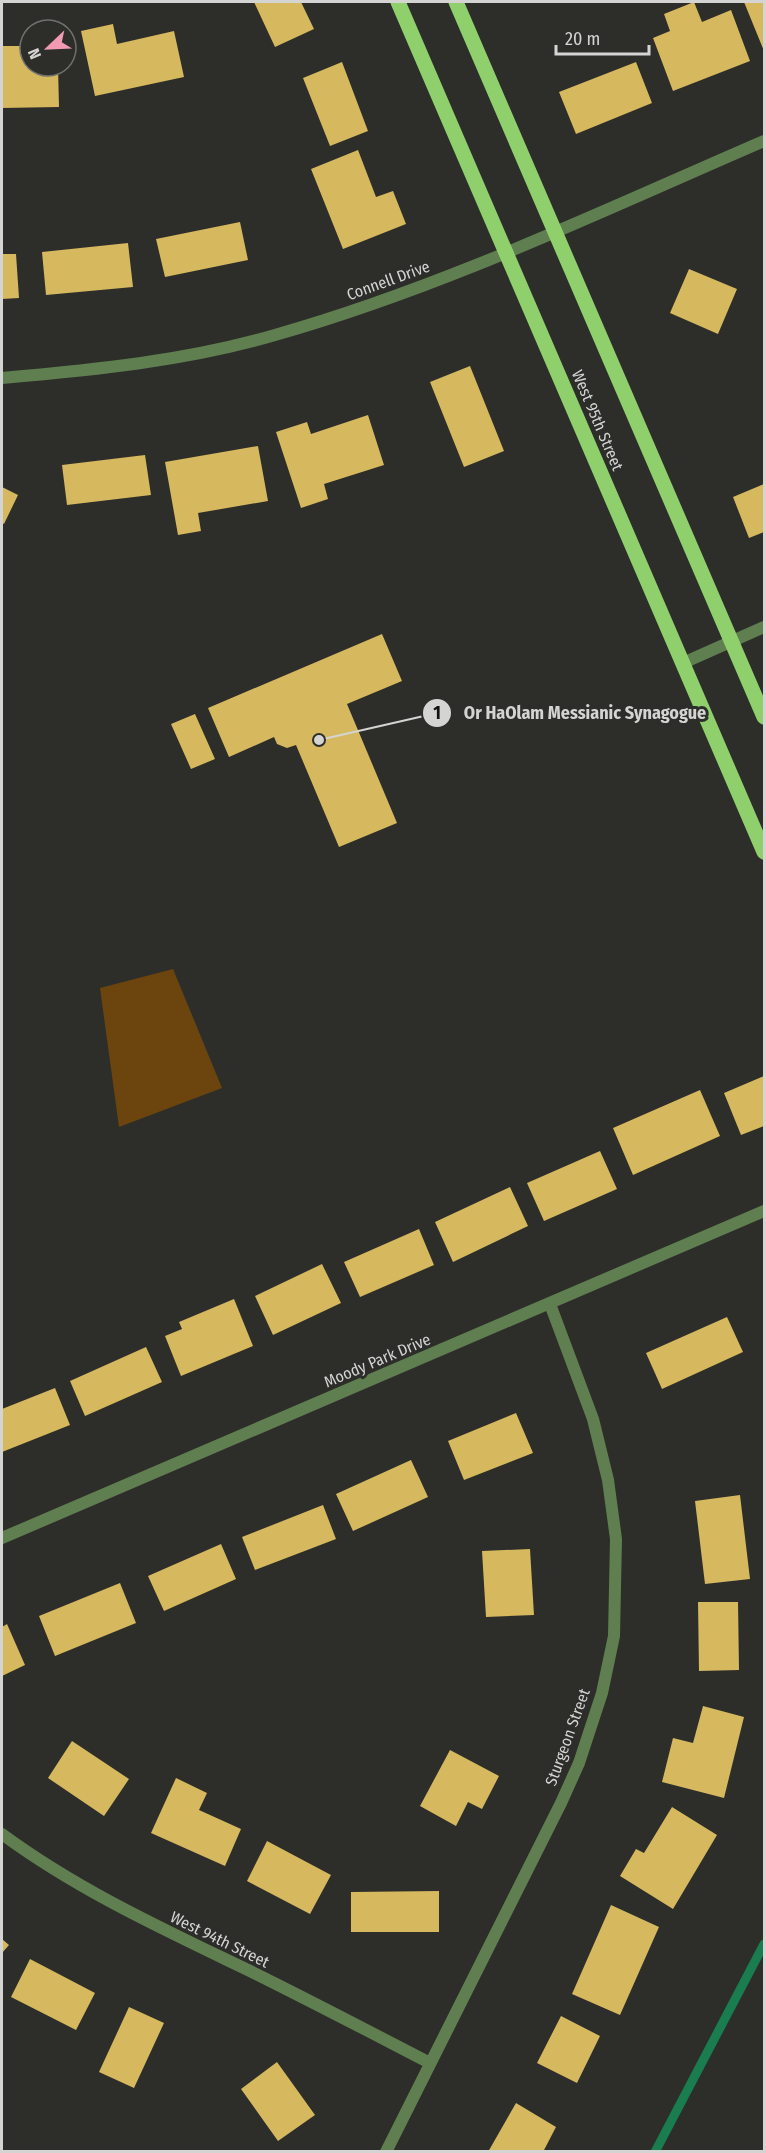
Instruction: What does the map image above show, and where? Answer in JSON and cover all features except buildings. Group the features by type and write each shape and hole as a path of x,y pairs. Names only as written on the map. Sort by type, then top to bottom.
{"main road":[{"name":"West 95th Street","path":"398,2 765,852"},
{"path":"456,2 765,717"}],"street":[{"name":"Connell Drive","path":"2,378 94,370 183,356 274,336 396,296 506,252 765,141"},
{"path":"683,663 765,627"},
{"name":"Moody Park Drive","path":"2,1538 765,1211"},
{"name":"Sturgeon Street","path":"386,2151 579,1763 602,1694 614,1636 616,1539 608,1480 593,1419 550,1304"},
{"name":"West 94th Street","path":"2,1834 74,1882 430,2063"}],"shaded area":[{"path":"173,969 222,1088 119,1127 100,988"}],"waterway":[{"path":"655,2152 764,1944"}],"place":[{"name":"Or HaOlam Messianic Synagogue","path":"319,740"}]}
